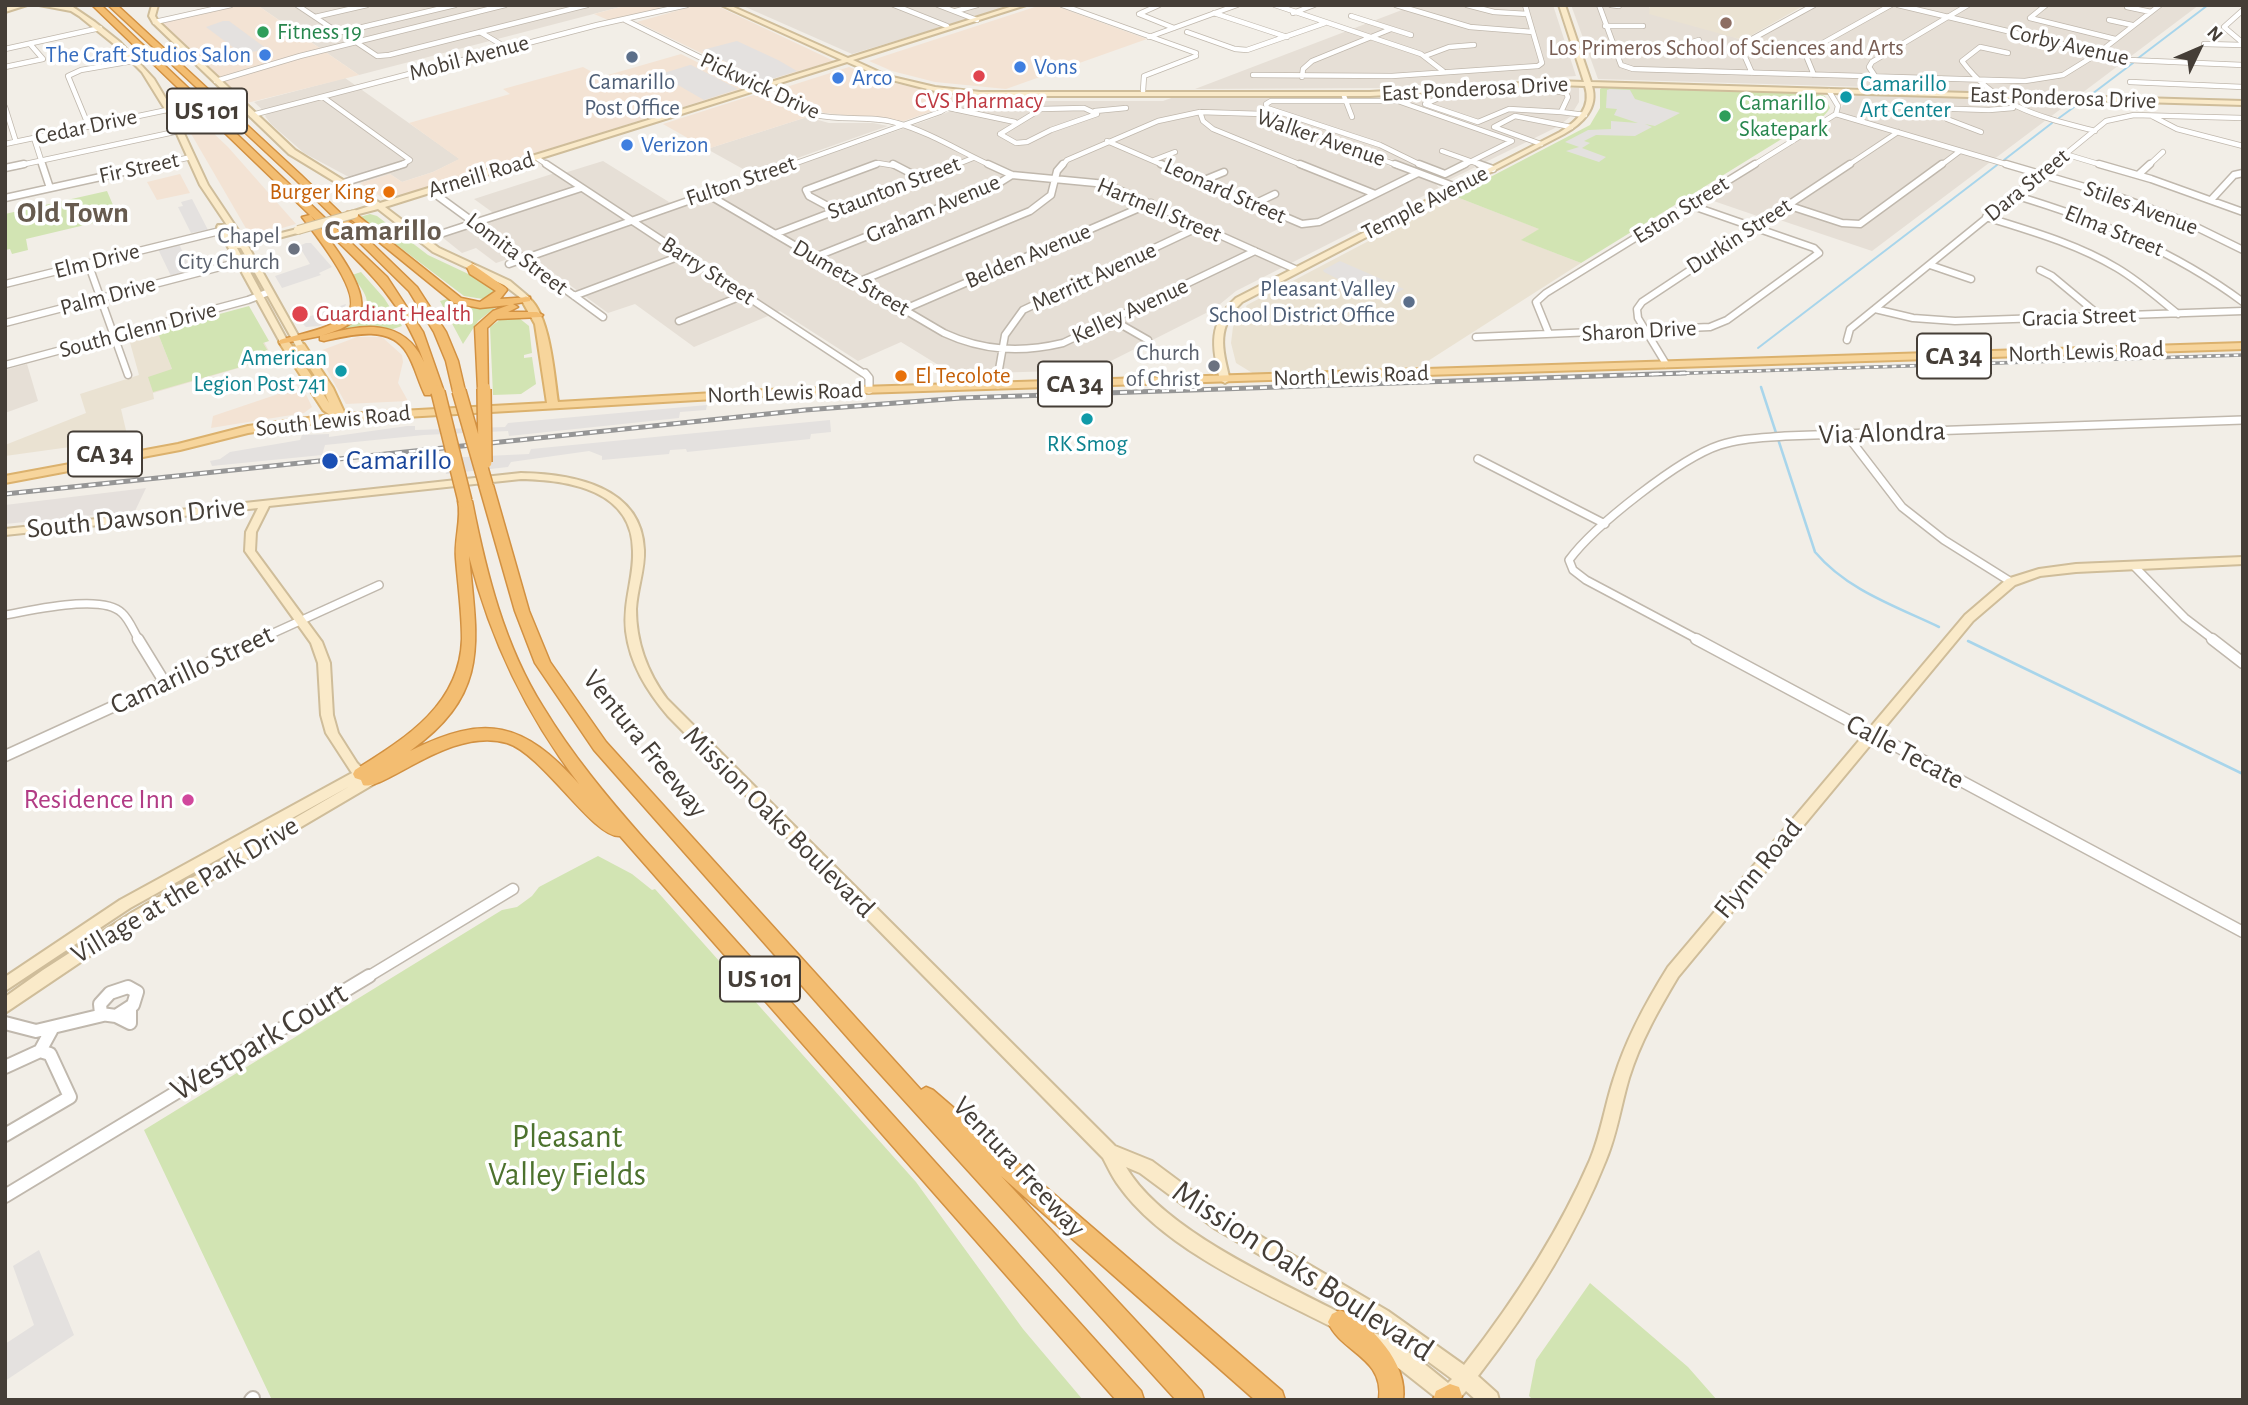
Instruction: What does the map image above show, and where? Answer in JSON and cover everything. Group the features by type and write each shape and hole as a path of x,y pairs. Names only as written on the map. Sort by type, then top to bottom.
{"highway":[{"name":"US 101","path":"96,5 368,265 400,300 421,338 494,617 531,701 565,753 664,871 1132,1400"},
{"name":"Ventura Freeway","path":"112,5 298,177 413,289 440,332 452,361 458,391 522,611 544,663 600,746 871,1049 1192,1400"},
{"path":"128,5 150,41"},
{"path":"78,8 124,32"},
{"path":"298,177 321,190 450,295 471,304 526,299"},
{"path":"289,190 331,250 359,303 353,315 344,321 292,344"},
{"path":"471,304 491,300 502,292 474,272 472,267"},
{"path":"488,493 479,332 485,322 526,299"},
{"path":"485,322 513,314 537,315"},
{"path":"292,344 345,333 387,333 407,343 433,392"},
{"path":"365,778 436,719 452,699 465,672 468,656 467,597 461,531 466,506"},
{"path":"365,778 440,743 483,736 517,741 536,751 584,801 664,871"},
{"path":"871,1049 1273,1400"},
{"path":"1340,1322 1384,1364 1393,1392 1391,1400"}],"main road":[{"path":"5,8 14,5"},
{"path":"5,8 24,5"},
{"path":"42,5 78,8"},
{"path":"62,5 78,8 134,62 176,132 259,296 292,344"},
{"path":"155,5 152,16 155,22 292,152 380,206 422,240 507,283 526,299 537,315 553,404"},
{"name":"East Ponderosa Drive","path":"724,5 852,61 893,75 940,85 1001,91 1382,90 1494,82 2243,102"},
{"name":"East Ponderosa Drive","path":"733,5 886,78 971,93 1345,98 1521,84 1588,83"},
{"name":"Arneill Road","path":"852,61 1023,5"},
{"name":"Arneill Road","path":"233,247 365,211 1034,5"},
{"path":"1562,5 1588,83 1591,103 1585,115"},
{"path":"919,85 940,85"},
{"name":"Temple Avenue","path":"1226,380 1217,341 1224,316 1244,297 1541,144 1572,127 1585,115"},
{"path":"226,229 243,245 258,271 292,344 327,408 341,418"},
{"name":"North Lewis Road","path":"460,411 553,404 869,390 2243,346"},
{"name":"South Lewis Road","path":"5,480 180,447 206,439 278,425 341,418 460,411"},
{"name":"South Lewis Road","path":"5,472 183,439 206,439"},
{"name":"Mission Oaks Boulevard","path":"266,503 538,476 564,478 588,485 615,500 630,517 639,544 630,604 640,668 649,685 672,713 1110,1152 1125,1181 1168,1224 1233,1266 1340,1322 1408,1363 1453,1395 1490,1400"},
{"path":"266,503 251,532 250,551 316,642 324,663 327,715 332,733 365,778"},
{"name":"South Dawson Drive","path":"5,532 266,503"},
{"name":"Flynn Road","path":"1453,1395 1558,1242 1578,1205 1598,1160 1624,1068 1654,1001 1683,958 1983,604 2011,582 2061,569 2243,560"},
{"name":"Village at the Park Drive","path":"5,985 125,905 365,778"},
{"name":"Village at the Park Drive","path":"5,1006 43,976 119,926 365,778"},
{"name":"Mission Oaks Boulevard","path":"1110,1152 1146,1167 1220,1222 1382,1317 1453,1395"}],"street":[{"path":"155,22 231,5"},
{"path":"297,5 342,32 433,11 441,6 455,5"},
{"path":"315,17 367,5"},
{"path":"216,81 356,42 505,5"},
{"path":"356,42 375,55 383,56 587,5"},
{"name":"Mobil Avenue","path":"252,115 507,48 687,5"},
{"path":"894,5 947,26"},
{"path":"938,5 977,20"},
{"path":"955,12 977,5"},
{"path":"1062,5 1196,55 1144,76 1143,92"},
{"path":"1159,5 1139,14 1174,28"},
{"path":"1149,37 1237,5"},
{"path":"1275,5 1425,56 1443,71"},
{"path":"1293,13 1314,5"},
{"path":"1396,5 1470,27 1533,32"},
{"path":"1467,5 1494,12 1527,14"},
{"path":"1253,75 1382,76 1541,65 1525,5"},
{"path":"1599,5 1621,65 1629,68 1978,79 2049,79 2063,75 2097,54 2160,5"},
{"path":"1611,5 1619,6"},
{"path":"1752,73 1745,57 1752,39 1814,5"},
{"path":"1814,75 1807,58 1812,49 1891,5"},
{"name":"Corby Avenue","path":"1898,5 2097,54 2144,62 2243,65"},
{"path":"1875,76 1869,66 1872,62 1968,5"},
{"path":"2046,5 2030,18 2115,39"},
{"path":"2127,6 2151,12"},
{"path":"2243,10 2224,27 2243,44"},
{"path":"433,11 450,19"},
{"path":"1214,13 1287,37"},
{"path":"1351,16 1411,35"},
{"name":"Pickwick Drive","path":"625,20 826,118 876,119 903,125"},
{"path":"2109,20 2132,25"},
{"path":"1187,32 1243,50 1325,23"},
{"path":"1605,26 1643,26"},
{"path":"5,49 100,28"},
{"path":"1302,77 1303,69 1309,63 1391,29"},
{"path":"480,32 507,48"},
{"path":"1613,46 1675,48 1691,45 1699,40"},
{"path":"5,67 43,59 30,44"},
{"path":"2204,44 2243,44"},
{"path":"1425,56 1449,47 1474,45"},
{"path":"2008,53 1983,47 1964,57 1963,63 1994,95 2014,108 2095,131"},
{"path":"89,127 68,76 81,70 134,62"},
{"path":"1380,69 1382,76"},
{"path":"2130,82 2243,87"},
{"path":"1561,112 1568,97 1561,90 1506,89 1499,93 1446,95 1425,104 1478,122 1509,109 1585,115"},
{"path":"1828,90 1838,106 1836,114"},
{"path":"1420,92 1433,99"},
{"name":"Fulton Street","path":"509,264 949,108 971,93"},
{"path":"323,97 410,160 342,183"},
{"path":"1345,98 1352,117"},
{"path":"1345,98 1398,101 1512,141 1445,174 1411,162 1380,145 1302,121 1266,106 1271,102 1345,98"},
{"path":"5,107 16,142"},
{"path":"1896,107 1989,110 2014,108"},
{"path":"949,108 1015,122"},
{"path":"1095,111 1097,114 1094,117 1023,143 1016,143 1000,135 1015,122 1044,108 1095,111 1126,108"},
{"path":"1937,108 1951,121 1981,132"},
{"name":"Cedar Drive","path":"5,144 164,111"},
{"path":"1200,112 1203,121 1213,129 1375,194"},
{"name":"Walker Avenue","path":"858,282 1030,211 1051,195 1059,167 1066,160 1173,116 1200,112 1262,114 1456,187"},
{"name":"Stiles Avenue","path":"1836,114 2165,213 2243,250"},
{"name":"Eston Street","path":"1549,334 1536,307 1541,298 1836,114"},
{"path":"2152,115 2172,127 2243,146"},
{"name":"Dara Street","path":"1847,340 1850,329 2106,121 2120,116 2152,115 2243,118"},
{"path":"1541,144 1494,127 1518,116 1572,127"},
{"name":"Hartnell Street","path":"903,125 1012,175 1107,184 1295,269"},
{"path":"5,169 176,132"},
{"name":"Durkin Street","path":"1645,331 1637,315 1642,302 1898,132"},
{"path":"34,138 50,188"},
{"name":"Leonard Street","path":"1107,141 1294,222 1310,224 1320,222 1418,173"},
{"path":"1365,153 1380,145"},
{"path":"1787,205 1842,223 1860,224 1960,150"},
{"path":"1442,151 1491,169"},
{"path":"1154,160 1175,152"},
{"path":"2138,175 2163,152"},
{"path":"2065,154 2138,175 2243,212"},
{"name":"Fir Street","path":"5,198 187,158"},
{"name":"Barry Street","path":"537,158 865,373 869,378 869,390"},
{"name":"Staunton Street","path":"775,234 973,158"},
{"path":"835,210 809,196 806,190 878,163 891,163 920,178"},
{"path":"1202,181 1224,172"},
{"path":"2211,200 2234,175 2242,173"},
{"name":"Graham Avenue","path":"815,257 996,185 1012,175"},
{"path":"422,240 581,188"},
{"name":"Lomita Street","path":"431,191 603,317"},
{"name":"Dumetz Street","path":"707,194 961,342 1000,349"},
{"path":"1254,204 1275,194"},
{"name":"Elma Street","path":"2014,195 2101,222 2152,243 2191,265 2243,302"},
{"name":"Belden Avenue","path":"905,309 1151,203"},
{"path":"1690,205 1753,228"},
{"path":"1986,217 2046,236 2102,259 2131,276 2178,314"},
{"name":"Merritt Avenue","path":"998,386 1000,349 1010,323 1027,307 1201,226"},
{"name":"Sharon Drive","path":"1476,337 1699,329 1718,325 1819,251 1753,228"},
{"name":"Elm Drive","path":"5,284 226,229"},
{"name":"Kelley Avenue","path":"1000,349 1030,349 1054,345 1113,320 1255,251"},
{"path":"574,296 683,255"},
{"name":"Palm Drive","path":"5,323 251,259"},
{"path":"88,264 128,375"},
{"path":"1930,265 1971,279"},
{"path":"2040,270 2052,275 2100,316"},
{"name":"South Glenn Drive","path":"5,365 269,292"},
{"path":"679,321 744,295"},
{"name":"Gracia Street","path":"1875,309 1934,320 2243,311"},
{"path":"1113,320 1148,340"},
{"path":"1645,331 1666,364"},
{"name":"Via Alondra","path":"1571,567 1570,556 1605,524 1684,462 1711,448 1751,439 2243,420"},
{"path":"1846,435 1902,507 1944,540 2011,582"},
{"path":"1478,459 1605,524"},
{"path":"2134,566 2185,618 2243,663"},
{"name":"Calle Tecate","path":"1571,567 1586,580 2243,932"},
{"name":"Camarillo Street","path":"8,755 379,585"},
{"path":"5,615 91,604 117,608 122,611 165,683"},
{"path":"5,742 8,755"},
{"name":"Westpark Court","path":"5,1196 513,889"},
{"path":"5,1023 36,1031 52,1029 101,1011 110,993 128,987 136,990 137,994 130,1008 130,1023 101,1011"},
{"path":"40,1052 52,1029"},
{"path":"5,1068 13,1062 40,1052 50,1054 70,1097 5,1135"}],"shaded area":[{"path":"236,5 257,5 321,49 218,79 159,22"},
{"path":"257,5 628,5 359,75"},
{"path":"628,5 655,5 663,9 608,20 594,14"},
{"path":"697,5 715,5 834,61 761,82 637,22"},
{"path":"741,5 891,5 945,26 852,54"},
{"path":"896,5 1015,5 950,25"},
{"path":"1041,5 1053,5 1147,39 1006,89 935,82 892,71 869,61"},
{"path":"1415,5 1553,5 1576,76 1382,88 1195,89"},
{"path":"1571,5 1650,5 1649,8 1742,40 1752,40 1816,5 2199,5 1872,251 1702,197 1836,114 1844,104 1868,87 1598,79"},
{"name":"Los Primeros School of Sciences and Arts","path":"1650,5 1805,5 1743,40 1649,14"},
{"path":"229,21 267,49 242,54 206,27"},
{"path":"737,41 797,71 765,81 702,50"},
{"path":"324,51 359,75 247,103 219,81"},
{"path":"681,54 747,87 392,198 383,198 360,183 390,174 402,182 433,172 459,159 409,123 510,94 503,89 583,67 601,77"},
{"path":"690,65 738,89 704,100 664,77 664,73"},
{"path":"849,67 888,82 960,96 947,106 904,121 824,113 777,90"},
{"path":"345,78 460,159 433,172 402,182 390,174 360,183 304,153 271,124 265,116 267,114 254,102"},
{"path":"1542,86 1579,88 1579,102 1570,117 1557,127 1449,180 1259,111 1261,117 1436,184 1439,188 1236,291 1214,309 1093,370 953,374 901,342 858,361 780,311 694,347 635,304 608,313 526,253 496,263 476,248 462,253 442,237 499,217 474,199 558,172 561,174 603,161 677,207 931,119 960,107 971,98 1012,101 1163,101 1174,97 1389,96"},
{"path":"1607,90 1630,90 1635,99 1680,113 1655,126 1645,124 1652,127 1635,136 1596,135 1584,141 1590,143 1582,148 1606,157 1599,162 1566,151 1579,147 1565,142 1588,130 1611,129 1611,121 1638,123 1614,115 1617,109 1606,108"},
{"path":"760,93 807,117 707,149 663,124"},
{"path":"190,111 228,147 296,224 251,237 179,113"},
{"path":"807,117 829,123 873,123 888,126 752,174 707,149"},
{"path":"180,174 190,193 157,200 147,182"},
{"path":"1454,196 1540,229 1522,240 1581,263 1417,368 1254,374 1236,363 1231,343 1233,327 1247,305"},
{"path":"192,199 208,230 191,233 178,207 183,206 181,202"},
{"path":"311,243 332,267 319,273 321,275 282,288 275,276 310,264 299,246"},
{"path":"179,244 191,270 171,276 158,249"},
{"path":"1340,261 1404,289 1382,301 1324,272 1323,270"},
{"path":"346,304 337,317 319,326 306,327 299,320"},
{"path":"157,331 172,369 264,342 273,358 153,393 154,399 121,409 128,439 5,456 5,445 86,413 80,394 139,375 129,339"},
{"path":"357,337 382,337 402,355 398,383 408,401 346,404 317,352"},
{"path":"27,364 38,401 5,413 5,370"},
{"path":"302,386 312,407 304,413 211,428 213,416"},
{"path":"707,405 706,410 680,412 679,418 509,436 508,431 424,435 325,445 322,455 212,466 210,461 220,459 230,452 300,440 302,435 329,434 329,437 407,426 415,426 415,430 505,427 508,423"},
{"path":"830,420 831,432 811,434 810,439 687,452 686,449 670,450 669,454 602,460 602,456 589,451 511,462 508,467 446,474 444,458 529,454 531,449"},
{"path":"146,488 135,511 5,524 5,505"},
{"path":"39,1250 74,1335 5,1381 5,1344 34,1325 13,1266"}],"green space":[{"path":"1600,89 1819,94 1825,96 1830,108 1808,128 1780,140 1581,263 1521,240 1539,229 1454,196 1590,125 1600,108"},
{"path":"107,191 116,212 126,211 129,218 109,224 106,220 26,239 28,250 12,254 10,249 5,250 5,214"},
{"path":"370,214 377,216 428,255 479,279 497,291 483,299 464,296 360,217"},
{"path":"361,272 384,298 402,326 390,330 345,331 345,326 361,314 367,303 363,291 352,275"},
{"path":"447,299 466,306 496,307 478,321 463,344 440,301"},
{"path":"249,306 269,341 263,343 272,358 153,392 148,377 172,369 157,331"},
{"path":"519,318 529,326 532,353 524,355 524,358 532,357 536,384 521,394 493,395 490,327 501,319"},
{"name":"Pleasant Valley Fields","path":"598,856 632,874 652,890 655,889 916,1182 1023,1329 1083,1400 272,1400 144,1130 502,910 517,907 539,887"},
{"path":"1590,1283 1688,1367 1717,1400 1533,1400 1529,1396 1536,1360"}],"waterway":[{"path":"2137,59 2208,5"},
{"path":"2092,94 2133,63"},
{"path":"2059,118 2081,102"},
{"path":"2004,160 2052,123"},
{"path":"1758,348 1997,165"},
{"path":"1761,387 1815,552 1857,587 1939,627"},
{"path":"1968,641 2243,774"}],"railway":[{"path":"1631,375 2243,355"},
{"path":"5,494 805,410 961,398 1685,373"}],"place":[{"name":"Los Primeros School of Sciences and Arts","path":"1726,23"},
{"name":"Fitness 19","path":"263,32"},
{"name":"The Craft Studios Salon","path":"265,55"},
{"name":"Camarillo Post Office","path":"632,57"},
{"name":"Vons","path":"1020,67"},
{"name":"CVS Pharmacy","path":"979,76"},
{"name":"Arco","path":"838,78"},
{"name":"Camarillo Art Center","path":"1846,97"},
{"name":"Camarillo Skatepark","path":"1725,116"},
{"name":"Verizon","path":"627,145"},
{"name":"Burger King","path":"389,192"},
{"name":"Chapel City Church","path":"294,249"},
{"name":"Pleasant Valley School District Office","path":"1409,302"},
{"name":"Guardiant Health","path":"300,314"},
{"name":"Church of Christ","path":"1214,366"},
{"name":"American Legion Post 741","path":"341,371"},
{"name":"El Tecolote","path":"901,376"},
{"name":"RK Smog","path":"1087,419"},
{"name":"Camarillo","path":"330,461"},
{"name":"Residence Inn","path":"188,800"}],"district":[{"name":"Old Town","path":"73,213"},
{"name":"Camarillo","path":"383,231"}]}
